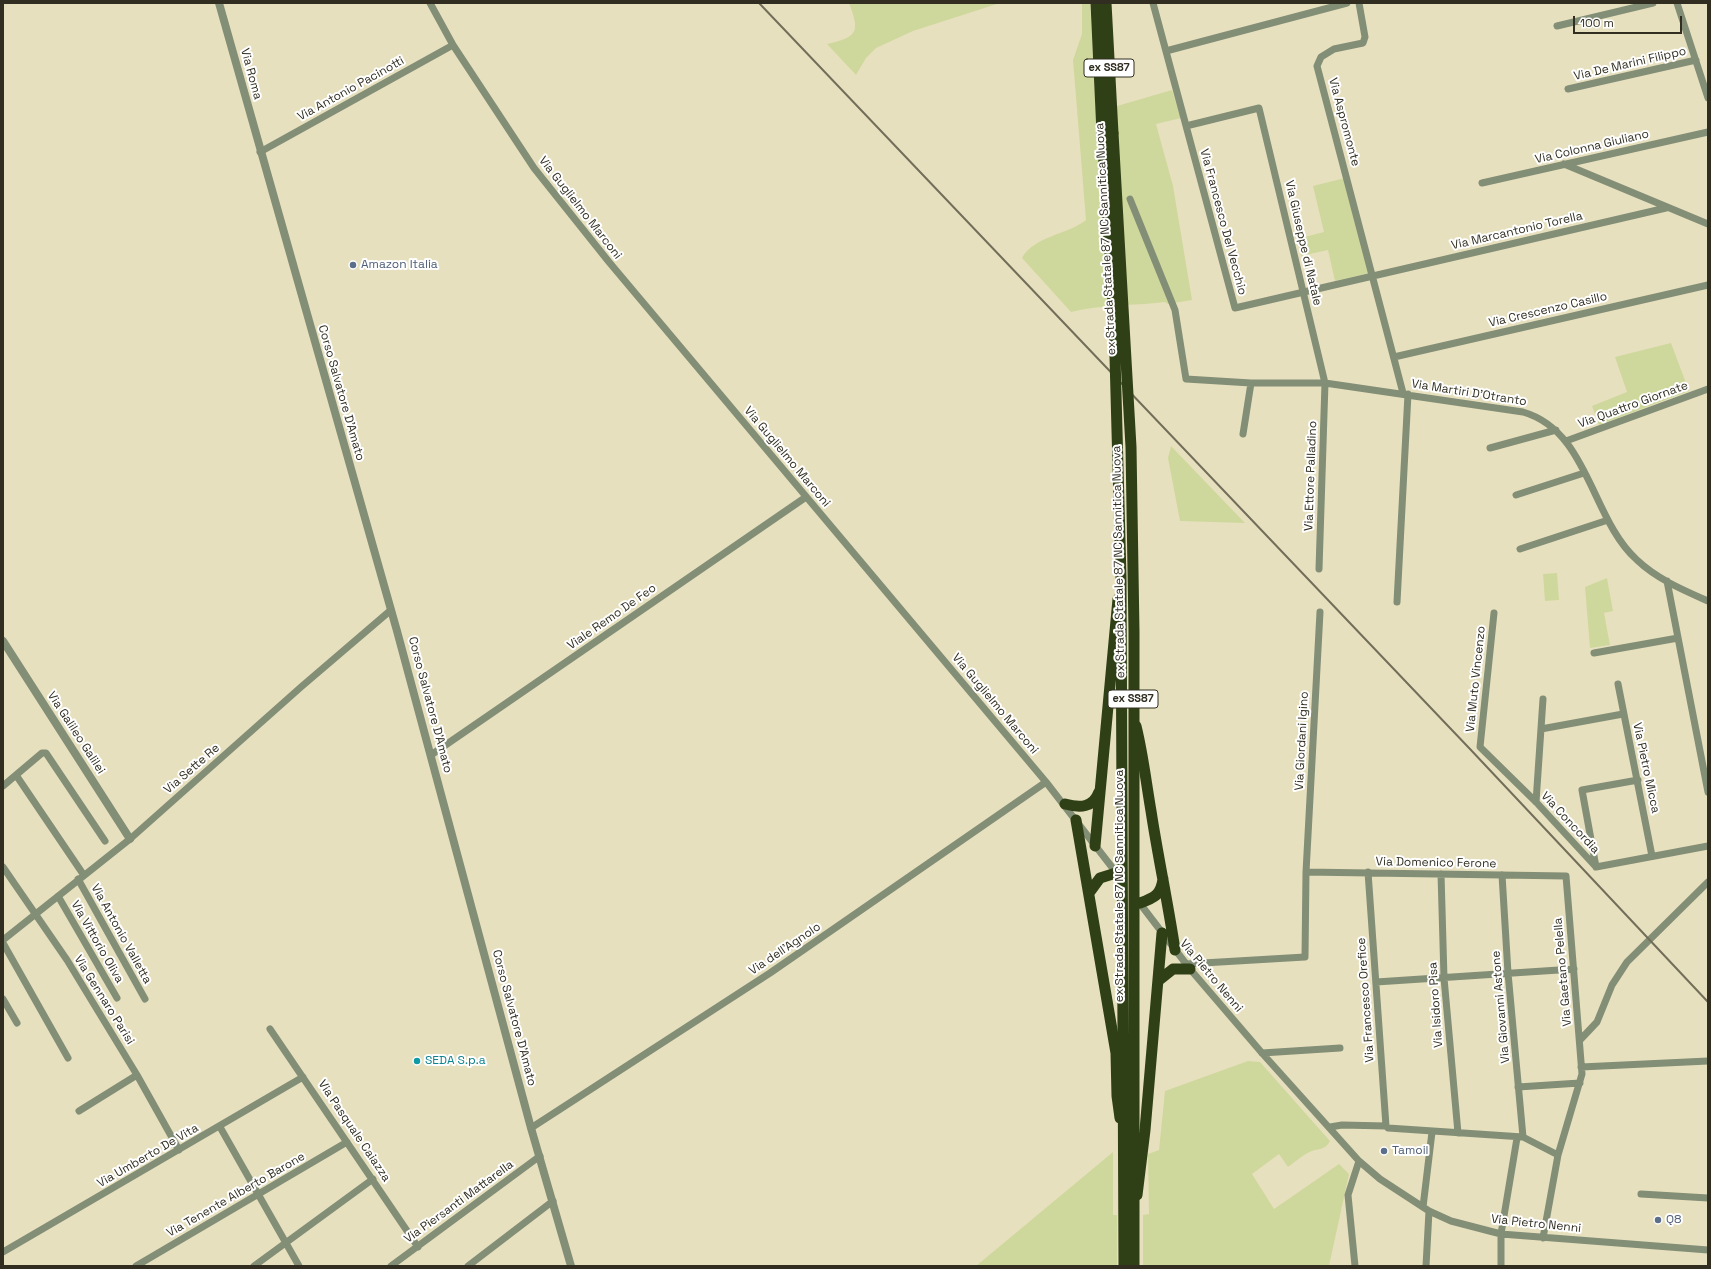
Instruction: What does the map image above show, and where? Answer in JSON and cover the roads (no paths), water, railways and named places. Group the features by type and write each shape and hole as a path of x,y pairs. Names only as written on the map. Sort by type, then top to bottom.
{"highway":[{"name":"ex Strada Statale 87 NC Sannitica Nuova","path":"1096,3 1108,133 1131,447 1134,1266"},
{"name":"ex Strada Statale 87 NC Sannitica Nuova","path":"1106,3 1108,133 1121,572 1124,1266"},
{"path":"1095,846 1115,618 1121,572"},
{"path":"1133,718 1142,749 1175,950"},
{"path":"1065,804 1077,807 1091,804 1097,798 1100,787"},
{"path":"1076,820 1116,1053 1117,1096 1124,1144"},
{"path":"1089,893 1100,878 1116,873"},
{"path":"1143,907 1156,897 1162,888 1163,874"},
{"path":"1135,1214 1145,1130 1162,933"},
{"path":"1158,981 1173,969 1188,966"}],"street":[{"name":"Via Roma","path":"219,3 260,152"},
{"name":"Via Guglielmo Marconi","path":"430,3 453,45 534,168 609,262 1065,804 1095,846 1143,907"},
{"name":"Via Francesco Del Vecchio","path":"1153,3 1235,308 1374,276"},
{"path":"1166,51 1347,3"},
{"name":"Via Aspromonte","path":"1359,3 1366,37 1363,43 1334,49 1321,57 1318,66 1374,276"},
{"path":"1556,26 1653,3"},
{"path":"1677,3 1708,98"},
{"name":"Via Antonio Pacinotti","path":"260,152 453,45"},
{"name":"Via De Marini Filippo","path":"1568,89 1696,60"},
{"name":"Via Giuseppe di Natale","path":"1186,126 1259,108 1325,383"},
{"name":"Via Colonna Giuliano","path":"1482,184 1708,132"},
{"name":"Corso Salvatore D'Amato","path":"260,152 391,610 571,1266"},
{"path":"1564,164 1666,208 1708,224"},
{"name":"Via Martiri D'Otranto","path":"1130,199 1175,310 1186,379 1251,383 1325,383 1523,412 1536,416 1556,430 1566,441 1608,520 1636,560 1667,581 1708,601"},
{"name":"Via Marcantonio Torella","path":"1374,276 1666,208"},
{"path":"1374,276 1394,357 1405,394 1397,602"},
{"name":"Via Crescenzo Casillo","path":"1394,357 1708,285"},
{"path":"1243,434 1251,383"},
{"name":"Via Ettore Palladino","path":"1319,569 1325,383"},
{"name":"Via Quattro Giornate","path":"1566,441 1708,389"},
{"path":"1490,448 1556,430"},
{"path":"1516,495 1584,473"},
{"name":"Viale Remo De Feo","path":"431,756 806,497"},
{"path":"1520,549 1608,520"},
{"path":"1667,581 1708,792"},
{"name":"Via Sette Re","path":"3,942 80,877 130,839 301,687 391,610"},
{"name":"Via Giordani Igino","path":"1188,966 1305,957 1306,872 1320,612"},
{"name":"Via Muto Vincenzo","path":"1480,747 1494,613"},
{"path":"1594,653 1678,638"},
{"name":"Via Galileo Galilei","path":"3,642 130,839"},
{"name":"Via Pietro Micca","path":"1618,684 1652,856"},
{"path":"1536,802 1543,699"},
{"path":"1541,729 1623,714"},
{"name":"Via Concordia","path":"1480,747 1536,802 1596,867 1708,846"},
{"path":"3,786 42,753 46,752 105,841"},
{"name":"Via Antonio Valletta","path":"16,775 80,877 145,999"},
{"path":"1596,867 1582,790 1638,780"},
{"name":"Via dell'Agnolo","path":"532,1128 770,973 1046,782"},
{"name":"Via Gennaro Parisi","path":"3,867 67,960 137,1075 179,1150"},
{"name":"Via Domenico Ferone","path":"1306,872 1566,876"},
{"name":"Via Francesco Orefice","path":"1368,872 1386,1126"},
{"name":"Via Isidoro Pisa","path":"1441,874 1444,978 1458,1133"},
{"name":"Via Giovanni Astone","path":"1501,1266 1502,1234 1520,1137 1518,1087 1508,973 1502,875"},
{"name":"Via Gaetano Pelella","path":"1543,1238 1558,1155 1580,1083 1580,1040 1566,876"},
{"path":"1580,1040 1597,1022 1612,985 1627,962 1708,882"},
{"name":"Via Vittorio Oliva","path":"58,896 117,998"},
{"name":"Via Pietro Nenni","path":"1143,907 1188,966 1262,1053 1359,1161 1380,1179 1426,1209 1451,1221 1502,1234 1708,1250"},
{"path":"3,942 68,1058"},
{"path":"1376,982 1574,969"},
{"path":"3,999 17,1023"},
{"name":"Via Pasquale Caiazza","path":"270,1029 418,1247"},
{"path":"1262,1053 1340,1048"},
{"path":"1581,1067 1708,1060"},
{"path":"79,1111 137,1075"},
{"name":"Via Umberto De Vita","path":"3,1252 220,1127 303,1077"},
{"path":"1518,1087 1580,1083"},
{"path":"1330,1127 1342,1125 1386,1126 1388,1128 1432,1132 1520,1137 1558,1155"},
{"path":"220,1127 285,1244 299,1266"},
{"path":"1426,1266 1426,1209 1432,1132"},
{"name":"Via Tenente Alberto Barone","path":"136,1266 347,1142"},
{"name":"Via Piersanti Mattarella","path":"391,1266 540,1156"},
{"path":"1355,1266 1348,1195 1359,1161"},
{"path":"254,1266 373,1179"},
{"path":"1641,1194 1708,1198"},
{"path":"468,1266 553,1201"}],"railway":[{"path":"759,3 1470,749 1708,1002"}],"place":[{"name":"Amazon Italia","path":"353,265"},
{"name":"SEDA S.p.a","path":"417,1061"},
{"name":"Tamoil","path":"1384,1151"},
{"name":"Q8","path":"1658,1220"}]}
